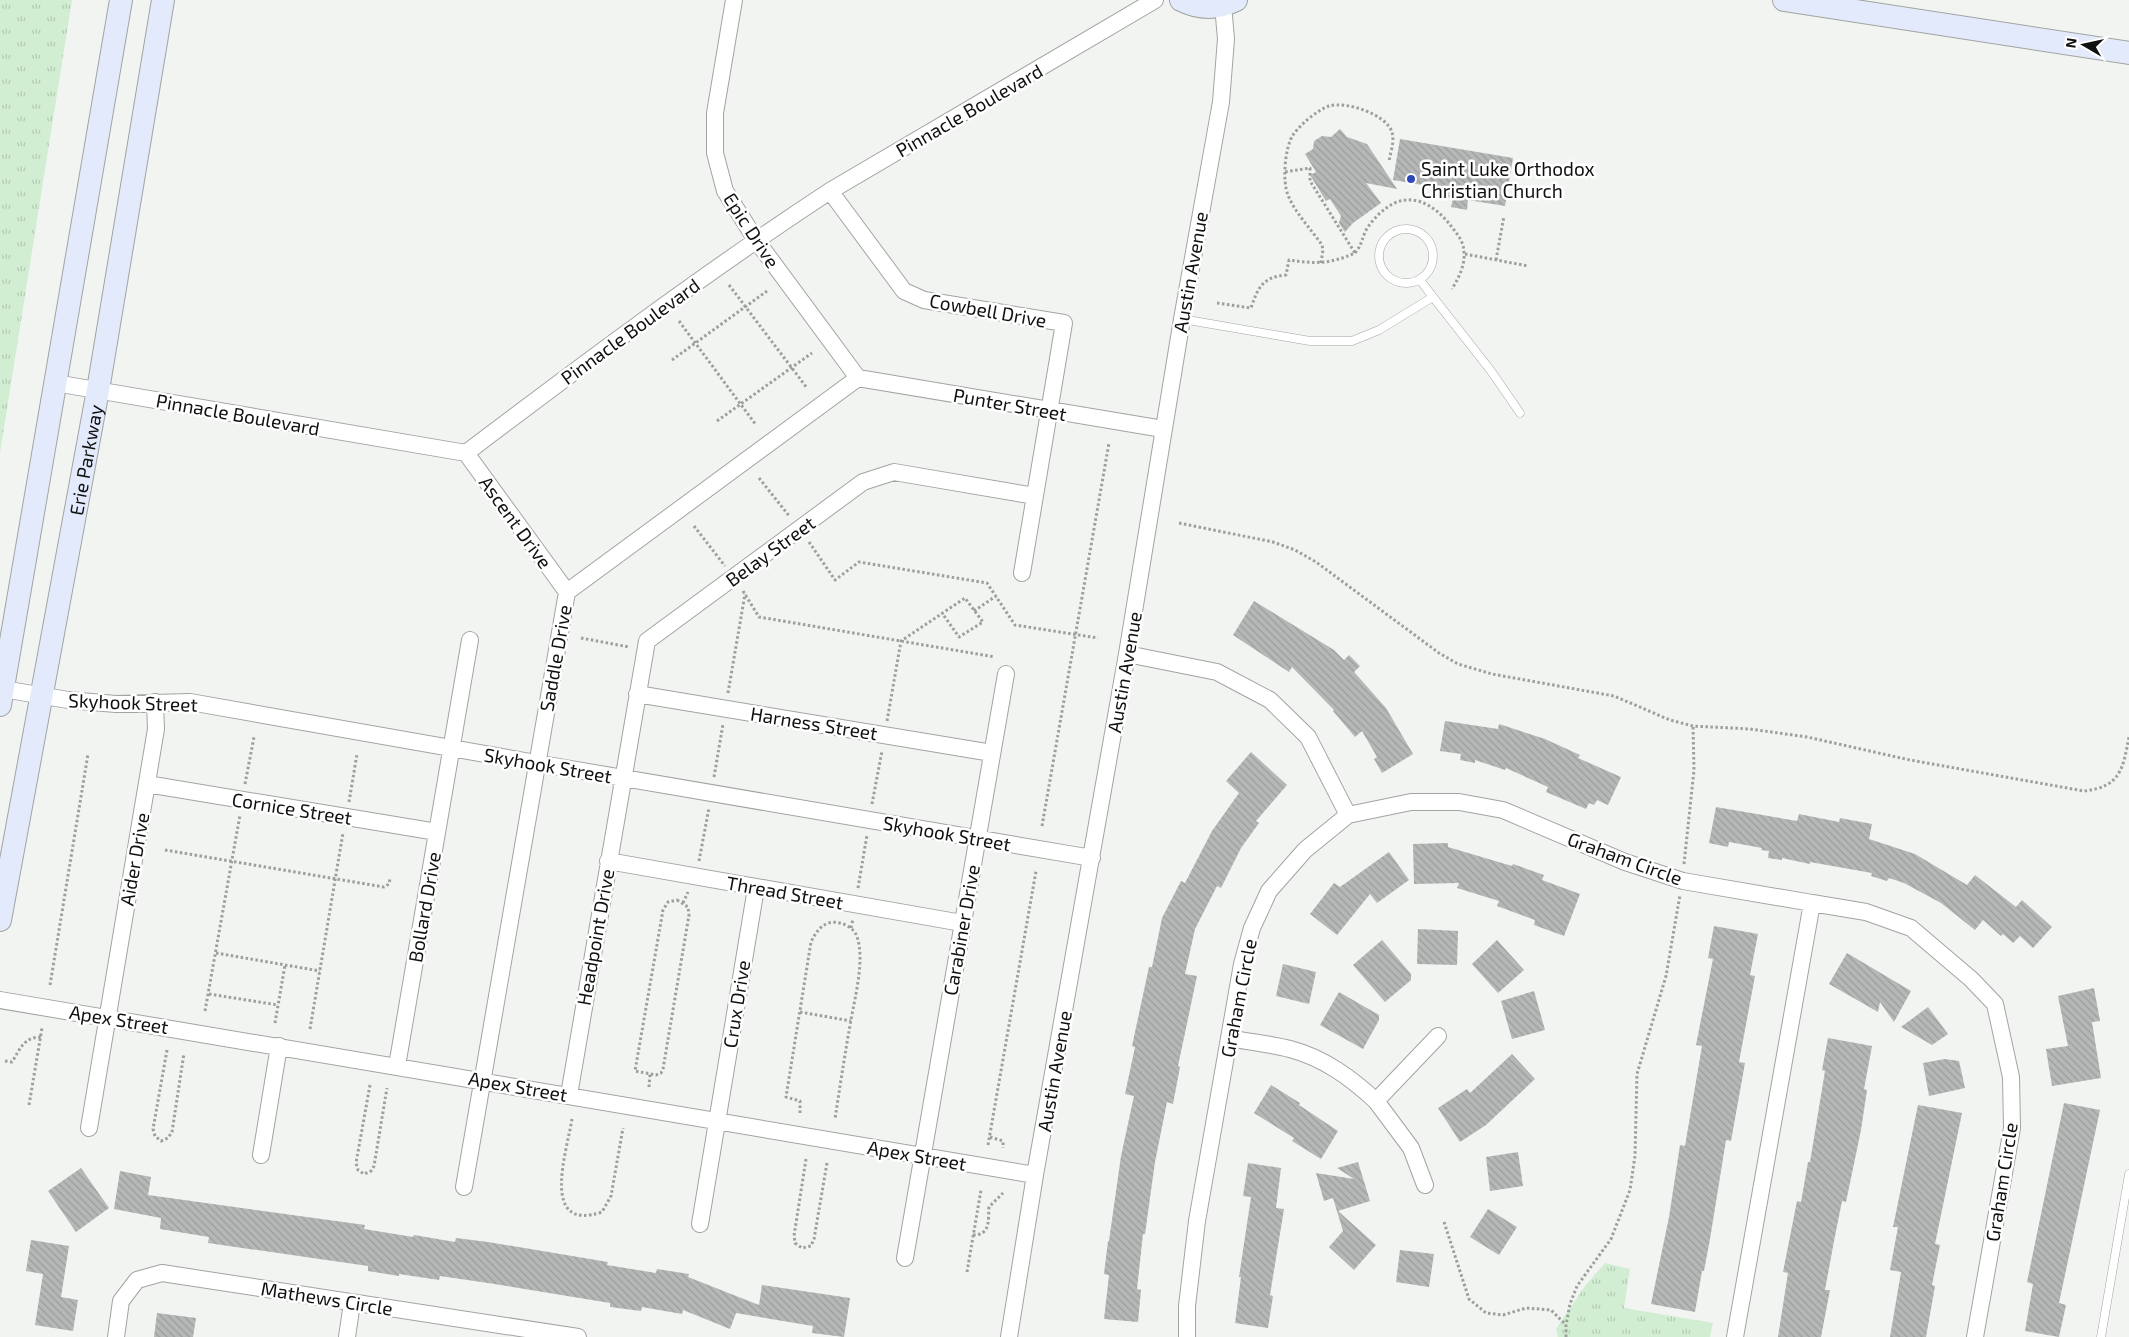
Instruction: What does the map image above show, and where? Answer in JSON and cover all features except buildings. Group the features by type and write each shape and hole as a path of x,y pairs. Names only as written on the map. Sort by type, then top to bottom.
{"main road":[{"path":"1,697 121,0"},
{"name":"Erie Parkway","path":"0,920 98,390 163,0"},
{"path":"1181,0 1200,6 1229,3"},
{"path":"1784,0 1849,5 2129,53"}],"street":[{"name":"Epic Drive","path":"734,0 715,113 715,152 725,192 756,240 858,378"},
{"name":"Pinnacle Boulevard","path":"55,383 466,453 644,320 756,240 830,191 1155,0"},
{"name":"Austin Avenue","path":"1009,1337 1035,1175 1127,654 1163,429 1221,102 1229,3"},
{"name":"Cowbell Drive","path":"830,191 904,291 924,300 1064,322 1022,573"},
{"name":"Punter Street","path":"858,378 1163,429"},
{"name":"Saddle Drive","path":"464,1187 567,592 858,378"},
{"name":"Ascent Drive","path":"466,453 567,592"},
{"name":"Belay Street","path":"622,778 647,641 863,482 894,472 1035,496"},
{"name":"Bollard Drive","path":"397,1066 470,640"},
{"path":"1127,654 1217,672 1270,700 1308,737 1348,815"},
{"name":"Carabiner Drive","path":"904,1258 1006,674"},
{"name":"Harness Street","path":"637,694 992,754"},
{"name":"Skyhook Street","path":"1,697 42,696 116,704 190,702 1092,858"},
{"name":"Aider Drive","path":"89,1128 156,729 155,702"},
{"name":"Headpoint Drive","path":"568,1095 622,778"},
{"name":"Cornice Street","path":"147,784 437,832"},
{"name":"Graham Circle","path":"1187,1337 1187,1306 1197,1221 1242,964 1252,928 1268,892 1305,850 1348,815 1411,802 1459,802 1503,810 1625,862 1683,880 1866,912 1912,928 1971,979 1995,1004 2011,1077 2012,1128 1975,1337"},
{"name":"Thread Street","path":"608,861 962,923"},
{"name":"Crux Drive","path":"700,1224 756,888"},
{"path":"1735,1337 1812,903"},
{"name":"Apex Street","path":"0,1000 483,1080 1035,1175"},
{"path":"1376,1101 1438,1036"},
{"path":"1229,1038 1292,1049 1325,1063 1352,1079 1376,1101 1411,1148 1426,1185"},
{"path":"261,1155 279,1046"},
{"name":"Mathews Circle","path":"116,1337 121,1301 137,1280 162,1273 561,1336 578,1337"},
{"path":"348,1337 352,1302"}],"lane":[{"path":"1407,228 1424,234 1430,241 1434,258 1432,267 1420,280 1404,283 1395,281 1381,268 1379,259 1383,241 1398,229 1407,228"},
{"path":"1420,280 1491,371 1520,413"},
{"path":"1182,319 1310,341 1352,340 1379,330 1433,297"},
{"path":"2101,1337 2129,1174"}],"path":[{"path":"1321,263 1323,250 1287,194 1284,172 1287,153 1293,136 1314,115 1329,106 1356,108 1367,111 1381,118 1392,131 1393,140 1388,162"},
{"path":"1284,172 1310,168 1310,181 1356,253"},
{"path":"1217,303 1251,308 1256,294 1264,282 1274,276 1286,275 1289,260 1321,263 1339,260 1356,253 1371,223 1385,209 1401,201 1411,200 1427,204 1442,214 1462,240 1464,254 1460,276 1452,289"},
{"path":"1496,260 1504,216"},
{"path":"1464,254 1528,266"},
{"path":"729,285 807,388"},
{"path":"672,360 767,291"},
{"path":"679,321 756,425"},
{"path":"717,421 812,353"},
{"path":"1042,826 1109,443"},
{"path":"760,478 835,580 859,562 987,583 1015,625 1098,638"},
{"path":"1179,523 1273,542 1295,550 1316,562 1420,641 1458,664 1492,674 1614,696 1670,720 1693,726 1750,729 1807,737 1910,760 2084,790 2096,790 2118,777 2124,766 2129,737"},
{"path":"694,526 734,577 760,617 994,657"},
{"path":"683,903 695,877 745,594"},
{"path":"974,611 996,596"},
{"path":"851,928 901,642 942,613 965,598 983,622 959,637 942,613"},
{"path":"581,638 645,650"},
{"path":"1684,866 1694,770 1693,726"},
{"path":"205,1011 254,737"},
{"path":"50,985 88,754"},
{"path":"310,1029 357,754"},
{"path":"165,850 384,887 389,884 390,879"},
{"path":"988,1145 1036,871"},
{"path":"1566,1337 1570,1304 1578,1286 1610,1239 1630,1190 1635,1156 1637,1074 1666,976 1680,895"},
{"path":"677,900 688,907 689,915 663,1069 661,1073 650,1074 635,1071 663,910 668,902 677,900"},
{"path":"800,1113 800,1101 786,1097 812,942 815,933 831,922 838,923 851,928 857,936 859,972 835,1119"},
{"path":"216,953 320,971"},
{"path":"275,1023 285,965"},
{"path":"209,994 278,1005"},
{"path":"800,1012 851,1021"},
{"path":"29,1105 42,1028"},
{"path":"6,1061 12,1062 24,1042 31,1037 41,1037"},
{"path":"167,1050 153,1129 155,1136 161,1140 168,1138 172,1132 184,1053"},
{"path":"648,1087 650,1074"},
{"path":"370,1084 356,1163 358,1170 364,1174 371,1171 374,1166 388,1088"},
{"path":"572,1119 560,1188 564,1206 582,1216 602,1212 608,1204 623,1128"},
{"path":"990,1137 1003,1140 1003,1148"},
{"path":"806,1160 794,1236 795,1243 802,1248 811,1246 814,1239 827,1163"},
{"path":"967,1272 981,1190"},
{"path":"973,1235 986,1232 989,1224 989,1207 1003,1193"},
{"path":"1444,1222 1469,1299 1486,1313 1503,1315 1526,1308 1551,1310 1566,1325"}],"green space":[{"path":"0,0 72,0 0,453"},
{"path":"1605,1263 1630,1269 1624,1308 1713,1323 1710,1337 1558,1337 1556,1329 1585,1286"}],"place":[{"name":"Saint Luke Orthodox Christian Church","path":"1411,179"}]}
